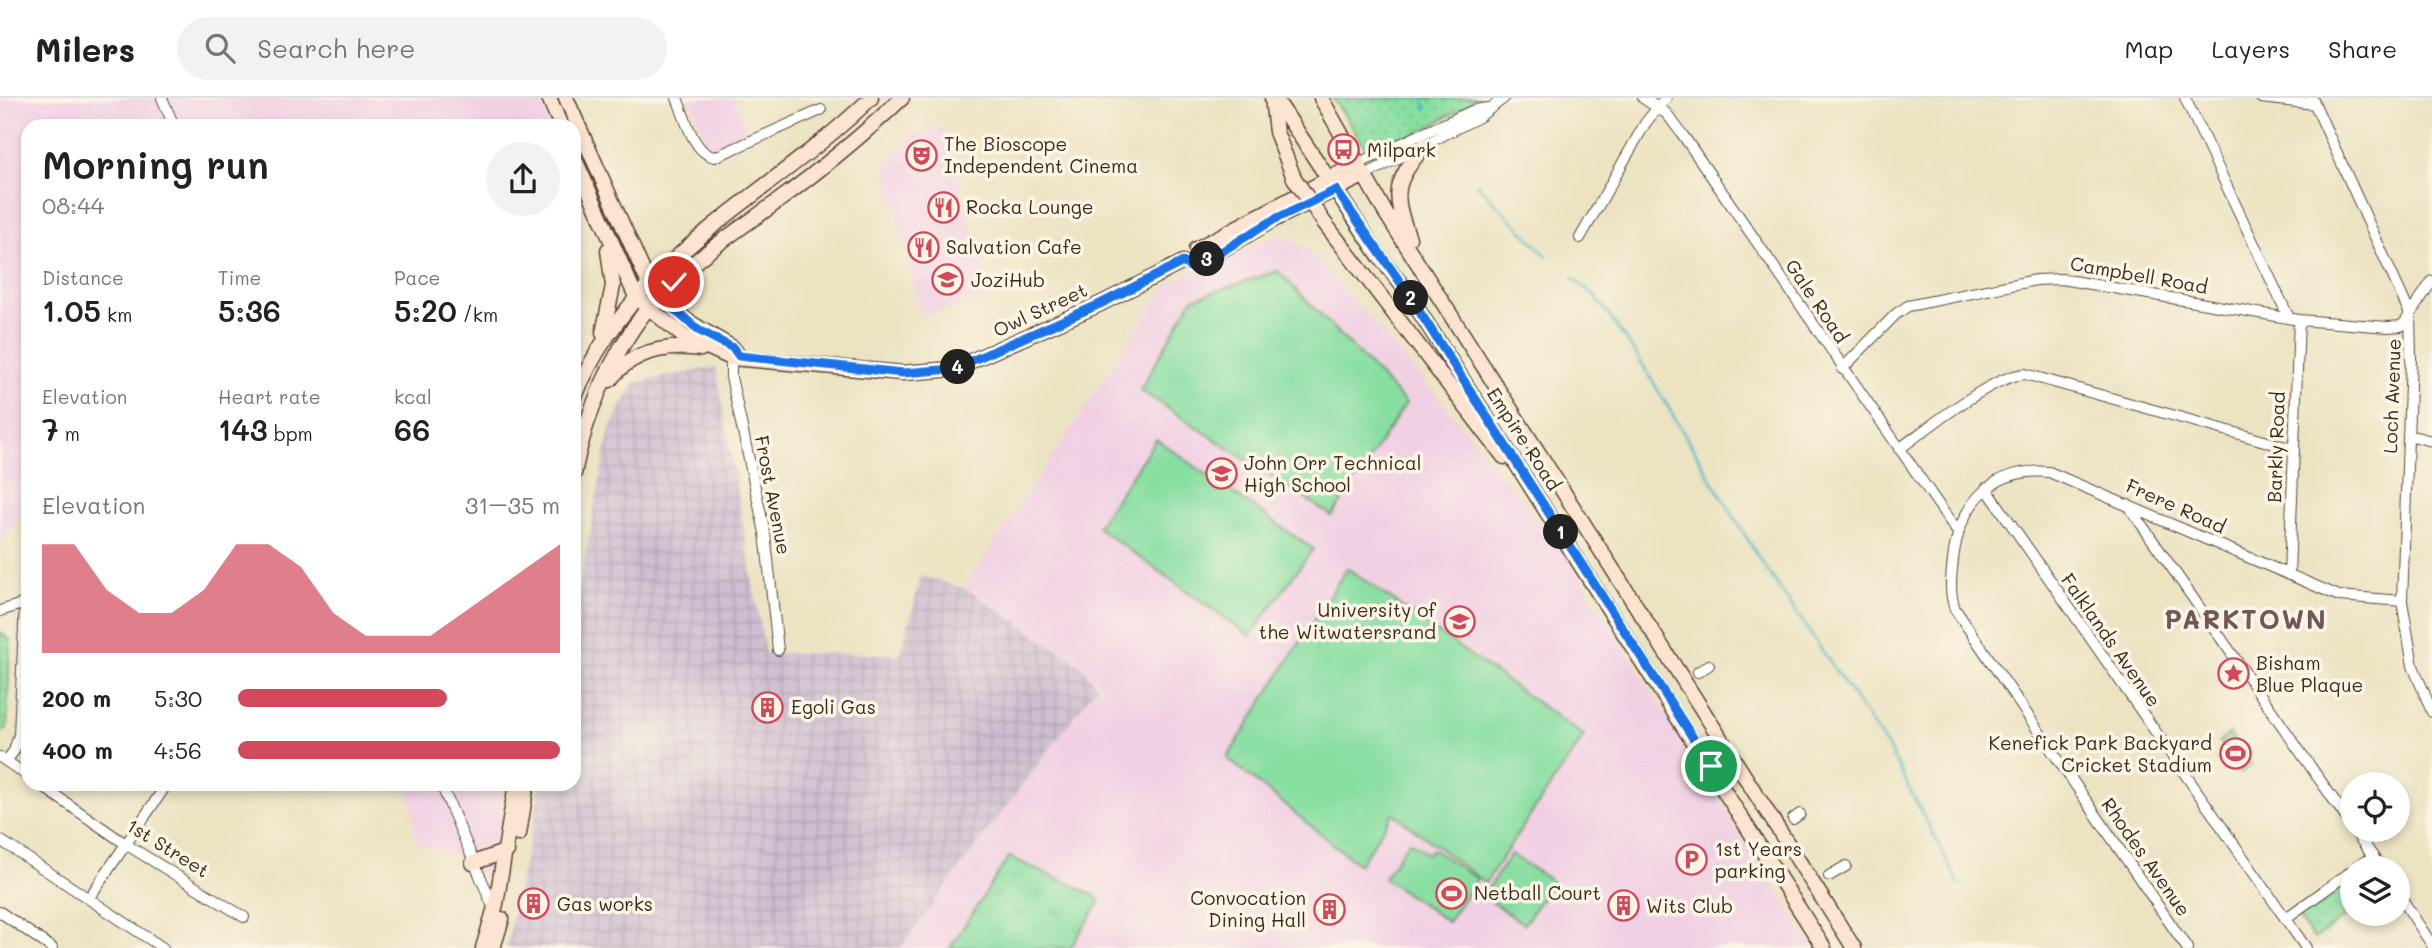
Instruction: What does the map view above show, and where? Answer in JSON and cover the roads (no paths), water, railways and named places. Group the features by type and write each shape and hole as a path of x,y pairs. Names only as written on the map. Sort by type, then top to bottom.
{"main road":[{"path":"549,98 558,119"},
{"name":"Owl Street","path":"566,98 575,119"},
{"path":"595,354 648,282 685,247 823,141 871,98"},
{"path":"581,450 595,401 616,356 659,296 734,232 863,135 902,98"},
{"path":"1274,98 1276,132 1294,178 1323,221 1490,441 1519,468"},
{"name":"Empire Road","path":"1274,98 1405,289 1824,948"},
{"name":"Empire Road","path":"1321,98 1418,262 1854,948"},
{"name":"Owl Street","path":"581,132 648,282 659,296 698,330 734,354"},
{"path":"1418,262 1398,208 1396,190 1404,172 1425,145"},
{"path":"1332,185 1362,169"},
{"path":"581,174 605,233 613,286 609,318 581,384"},
{"name":"Owl Street","path":"605,233 636,297 648,309 706,349 903,373 953,369 1088,309 1183,262 1193,267 1198,256 1332,185"},
{"path":"595,401 615,373 640,356 668,347 706,349"},
{"path":"493,948 519,802 517,791"},
{"path":"482,948 500,910 507,851 524,791"},
{"path":"476,862 507,851"}],"street":[{"path":"162,98 171,119"},
{"path":"677,98 705,155 720,155 821,110"},
{"path":"1362,169 1425,145 1479,117 1504,98"},
{"name":"Gale Road","path":"1643,98 1658,106 1682,134 1842,369 1956,530"},
{"path":"1580,238 1622,161 1658,106 1667,98"},
{"name":"Barkly Road","path":"2185,98 2294,319 2289,575"},
{"path":"2261,98 2314,101"},
{"name":"Loch Avenue","path":"2314,101 2410,314 2402,601 2413,666 2432,712"},
{"path":"1362,169 1474,110 1489,108"},
{"name":"Campbell Road","path":"1842,369 1896,314 1908,306 2036,280 2078,281 2294,319 2397,327 2410,314"},
{"path":"2410,314 2432,281"},
{"name":"Frost Avenue","path":"734,354 731,377 765,533 778,650"},
{"path":"1899,449 1984,390 2025,374 2293,449"},
{"path":"2408,435 2432,442"},
{"name":"Frere Road","path":"1956,530 1973,501 1986,488 2025,472 2049,472 2127,503 2289,575 2350,598 2402,601"},
{"name":"Falklands Avenue","path":"1986,488 2306,948"},
{"path":"2127,503 2340,809"},
{"name":"Rhodes Avenue","path":"1956,530 1950,591 1955,609 2187,948"},
{"path":"0,611 21,603"},
{"path":"1698,672 1709,666"},
{"path":"21,702 17,746 3,759 21,771"},
{"name":"1st Street","path":"49,791 127,845 244,917"},
{"path":"89,898 162,791"},
{"path":"446,791 500,910"},
{"path":"0,839 163,948"},
{"path":"2362,842 2372,856"},
{"path":"1829,876 1846,866"},
{"path":"2286,918 2340,879"},
{"path":"2410,911 2432,945"},
{"path":"0,912 52,948"}],"waterway":[{"path":"1423,98 1427,110"},
{"path":"1477,184 1547,256"},
{"path":"1573,278 1596,297 1638,357 1757,555 1889,749 1959,884"}],"place":[{"name":"Milpark","path":"1344,150"},
{"name":"The Bioscope Independent Cinema","path":"921,155"},
{"name":"Rocka Lounge","path":"943,207"},
{"name":"Salvation Cafe","path":"923,247"},
{"name":"JoziHub","path":"948,280"},
{"name":"John Orr Technical High School","path":"1221,474"},
{"name":"University of the Witwatersrand","path":"1459,621"},
{"name":"Bisham Blue Plaque","path":"2233,674"},
{"name":"Egoli Gas","path":"768,707"},
{"name":"Kenefick Park Backyard Cricket Stadium","path":"2235,754"},
{"name":"1st Years parking","path":"1692,860"},
{"name":"Netball Court","path":"1451,893"},
{"name":"Gas works","path":"534,904"},
{"name":"Wits Club","path":"1623,906"},
{"name":"Convocation Dining Hall","path":"1329,909"}],"district":[{"name":"PARKTOWN","path":"2246,620"}]}
